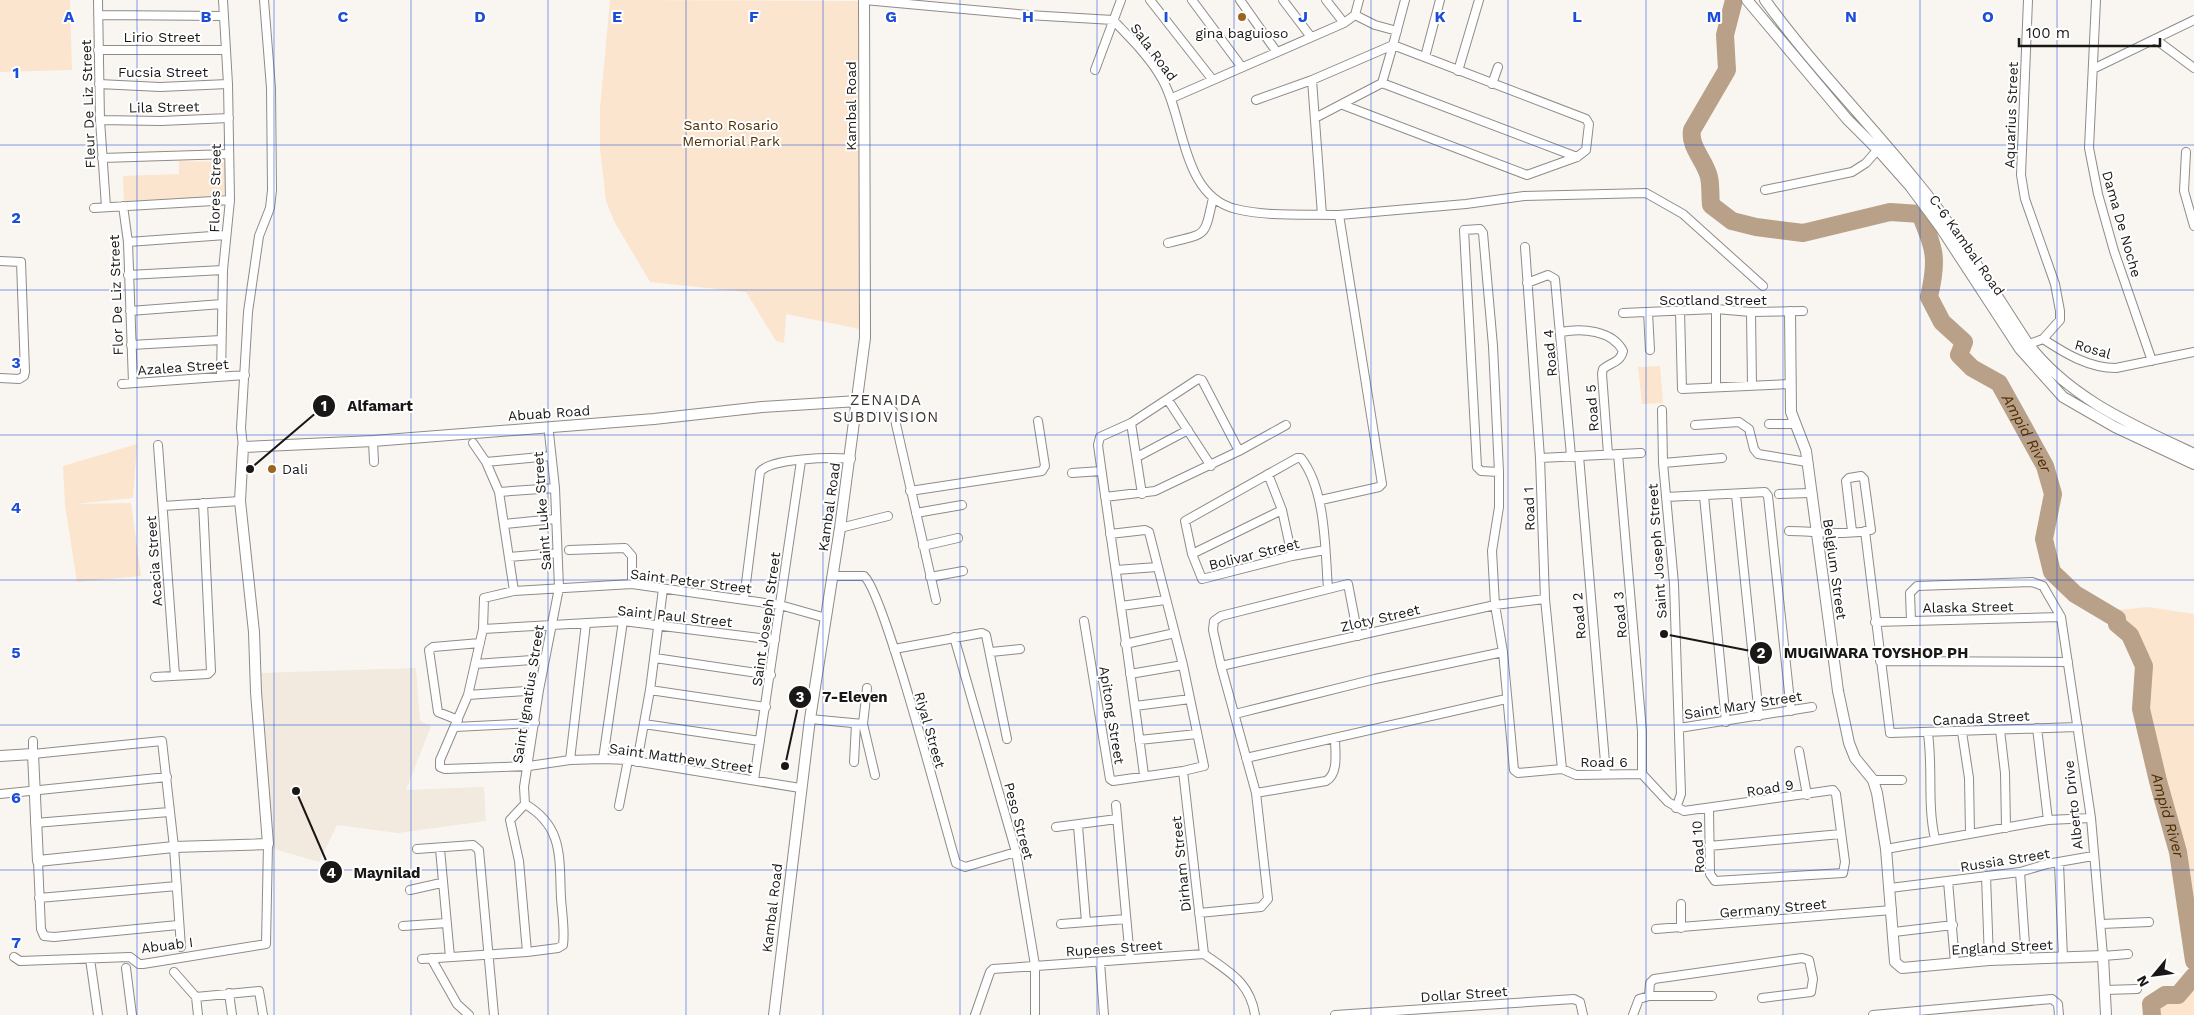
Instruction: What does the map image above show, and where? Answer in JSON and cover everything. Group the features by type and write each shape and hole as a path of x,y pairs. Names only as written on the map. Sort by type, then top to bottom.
{"street":[{"name":"Fleur De Liz Street","path":"98,0 100,120 106,207"},
{"name":"Flores Street","path":"221,376 223,270 230,200 228,84 223,0"},
{"path":"38,861 174,847 268,844 256,692 254,632 240,502 241,428 248,312 259,236 270,208 272,190 271,88 264,0"},
{"name":"Sala Road","path":"864,0 1028,15 1113,20 1161,77 1172,98 1184,151 1194,171 1213,198 1235,209 1287,214 1340,215 1466,204 1524,196 1646,193 1683,214 1763,286"},
{"name":"Kambal Road","path":"774,1015 800,788 858,404 865,338 864,0"},
{"path":"1095,70 1121,0"},
{"path":"1150,0 1212,79"},
{"path":"1192,0 1241,66"},
{"path":"1240,0 1276,51"},
{"path":"1283,0 1311,37"},
{"path":"1326,0 1344,23"},
{"path":"1172,98 1241,66 1344,23 1356,15 1359,0"},
{"path":"1315,118 1382,83 1405,0"},
{"path":"1425,57 1440,0"},
{"path":"1458,71 1480,0"},
{"name":"C-6 Kambal Road","path":"1747,0 1847,119 1881,146"},
{"name":"Aquarius Street","path":"2028,0 2021,176 2025,199 2054,284 2060,311 2060,320 2044,339"},
{"name":"Dama De Noche","path":"2096,0 2089,148 2098,194 2152,361"},
{"name":"C-6 Kambal Road","path":"1766,1 1881,146 2024,346 2063,397 2125,432 2194,464"},
{"path":"98,15 224,16"},
{"path":"1356,15 1396,31"},
{"path":"2093,69 2194,20"},
{"path":"2155,39 2194,68"},
{"path":"1256,100 1312,80 1393,45 1586,119 1589,124 1586,150 1577,157 1527,175 1343,105"},
{"name":"Lirio Street","path":"98,50 226,50"},
{"path":"1492,84 1498,66"},
{"path":"1312,80 1322,214"},
{"path":"1382,83 1577,157"},
{"name":"Fucsia Street","path":"99,84 160,87 228,84"},
{"name":"Lila Street","path":"100,120 161,121 228,118"},
{"path":"1765,190 1852,172 1866,163 1881,146"},
{"path":"2186,152 2184,191 2194,226"},
{"path":"102,158 229,154"},
{"path":"1168,243 1202,234 1205,231 1211,215 1213,198"},
{"path":"94,208 230,200"},
{"name":"Flor De Liz Street","path":"123,206 128,242 133,383"},
{"path":"1328,589 1321,500 1379,487 1382,484 1340,215"},
{"path":"1246,758 1506,699 1495,605 1492,551 1499,507 1498,472 1493,346 1483,232 1480,230 1464,230 1477,467 1481,472 1498,472"},
{"path":"128,242 226,235"},
{"name":"Road 1","path":"1525,247 1540,458 1545,599 1562,769"},
{"path":"0,261 21,262 25,372 24,376 19,379 0,378"},
{"path":"128,275 223,270"},
{"name":"Road 4","path":"1527,283 1548,275 1555,279 1575,456"},
{"path":"130,311 222,304"},
{"path":"1716,309 1716,387"},
{"name":"Scotland Street","path":"1623,313 1716,309 1751,312 1803,311"},
{"path":"1680,311 1680,387 1686,389 1790,384"},
{"path":"1648,312 1650,350"},
{"path":"1751,312 1752,385"},
{"name":"Belgium Street","path":"1790,312 1791,412 1806,451 1810,493 1838,691 1849,743 1855,758 1873,780 1886,850 1895,962 1902,968"},
{"name":"Road 5","path":"1562,332 1576,330 1602,334 1619,344 1623,351 1622,357 1614,364 1603,369 1602,374 1608,454"},
{"path":"2024,346 2044,339"},
{"name":"Rosal","path":"2044,339 2068,356 2103,368 2152,361 2194,352"},
{"path":"131,345 221,340"},
{"name":"C-6 Kambal Road","path":"2024,346 2087,400 2124,421 2194,454"},
{"name":"Azalea Street","path":"122,384 245,375"},
{"path":"1110,534 1148,530 1183,665 1204,766 1144,776 1135,706 1125,644 1121,606 1110,534 1101,471 1098,445 1100,437 1131,423 1198,380 1202,380 1239,451"},
{"path":"1168,400 1211,466"},
{"path":"858,404 890,408 893,411 936,600"},
{"name":"Abuab Road","path":"242,447 373,441 654,419 762,407 858,404"},
{"name":"Saint Joseph Street","path":"1662,410 1663,463 1674,584 1681,794 1676,808"},
{"path":"910,491 1042,471 1045,466 1038,421"},
{"path":"1695,424 1739,422 1749,428 1754,449 1758,454 1807,462"},
{"path":"1131,423 1142,494"},
{"path":"1769,424 1795,424"},
{"path":"1105,498 1155,491 1211,466 1286,425"},
{"path":"1137,457 1188,430"},
{"name":"Saint Luke Street","path":"549,433 556,488 555,519 559,588"},
{"path":"373,441 374,462"},
{"path":"473,443 486,462 500,492 514,591"},
{"name":"Acacia Street","path":"158,445 175,675"},
{"path":"1540,458 1641,453"},
{"name":"Road 3","path":"1618,454 1642,731 1642,774"},
{"path":"486,462 551,456"},
{"name":"Road 2","path":"1575,456 1606,774"},
{"name":"Bolivar Street","path":"1321,500 1301,458 1297,458 1186,520 1192,554 1204,579 1292,556 1325,550"},
{"path":"1663,463 1722,458"},
{"path":"744,599 760,472 768,465 800,460 850,459"},
{"name":"Saint Joseph Street","path":"754,780 771,675 800,460"},
{"path":"1072,473 1101,471"},
{"path":"1268,474 1282,510 1292,556"},
{"path":"1789,531 1816,531 1852,531 1865,531 1871,529 1864,479 1861,476 1849,478 1846,481 1852,531"},
{"path":"500,492 556,488"},
{"path":"1666,497 1736,495 1765,492 1770,501 1791,711"},
{"path":"1779,494 1810,493"},
{"path":"1736,495 1759,716"},
{"path":"1704,496 1726,722"},
{"path":"163,506 240,502"},
{"path":"155,676 211,672 203,503"},
{"path":"916,513 962,505"},
{"path":"1192,554 1282,510"},
{"path":"840,528 888,516"},
{"path":"504,524 555,519"},
{"path":"1865,531 1880,661 2068,662"},
{"path":"923,546 958,538"},
{"path":"569,550 626,548 632,556 632,584"},
{"path":"509,558 557,553"},
{"path":"1116,570 1157,567"},
{"path":"930,577 963,572"},
{"name":"Riyal Street","path":"833,576 858,575 869,581 894,649 956,863 965,867 1016,852"},
{"path":"1911,621 1910,593 1917,586 2032,582 2043,586 2061,617"},
{"name":"Saint Peter Street","path":"483,629 482,601 484,598 514,591 632,584 780,605 826,618"},
{"path":"1199,913 1261,907 1266,904 1268,899 1256,793 1221,666 1213,630 1214,621 1221,616 1348,585 1358,636"},
{"name":"Saint Ignatius Street","path":"525,804 524,788 529,766 539,690 559,588"},
{"path":"637,762 655,658 663,589"},
{"name":"Zloty Street","path":"1221,666 1495,605 1545,599"},
{"path":"1121,606 1165,600"},
{"name":"Alaska Street","path":"1875,622 2061,617"},
{"name":"Alberto Drive","path":"2061,617 2091,818 2093,856 2099,889 2106,1015"},
{"path":"603,759 622,621"},
{"name":"Saint Paul Street","path":"483,629 622,621 775,640"},
{"name":"Apitong Street","path":"1084,621 1110,779 1144,776"},
{"path":"570,760 586,623"},
{"path":"457,724 468,695 483,629"},
{"path":"894,649 954,637 982,633 986,635 1007,739"},
{"path":"1125,644 1175,633"},
{"name":"Peso Street","path":"954,637 1016,852 1035,965 1035,1015"},
{"path":"480,643 433,647 429,650 438,712 457,724 535,724"},
{"path":"990,652 1020,649"},
{"path":"1235,714 1375,679 1502,652"},
{"path":"655,658 771,675"},
{"path":"476,664 545,659"},
{"name":"Canada Street","path":"1880,661 1890,733 1928,734 2078,727"},
{"path":"1130,674 1183,665"},
{"path":"854,762 867,688"},
{"path":"468,695 539,690"},
{"path":"650,690 766,708"},
{"name":"Road 6","path":"1506,699 1514,770 1516,772 1562,769 1576,775 1642,774 1676,808"},
{"path":"1135,706 1190,700"},
{"name":"Saint Mary Street","path":"1679,728 1726,722 1812,706"},
{"path":"810,719 860,724"},
{"name":"Saint Matthew Street","path":"457,724 440,760 440,767 445,769 529,766 570,760 628,760 800,788"},
{"path":"644,724 760,741"},
{"path":"860,724 875,775"},
{"path":"2037,728 2048,820"},
{"path":"2000,730 2005,772 2006,828"},
{"path":"1962,732 1970,778 1970,834"},
{"path":"1139,740 1197,734"},
{"path":"1928,734 1932,761 1932,822 1936,839"},
{"path":"1256,793 1326,781 1332,778 1335,738"},
{"path":"0,756 160,740 163,743 174,847 181,947"},
{"path":"33,742 39,898 41,929 44,936 178,925"},
{"path":"1799,751 1807,795"},
{"path":"619,806 628,760"},
{"name":"Dirham Street","path":"1183,771 1204,954"},
{"path":"0,794 35,792 167,777"},
{"path":"1873,780 1902,780"},
{"name":"Road 9","path":"1709,809 1833,790 1835,792 1841,834"},
{"path":"422,959 489,953 527,952 558,948 563,945 558,845 549,824 540,813 525,804 510,820 519,861 527,952"},
{"path":"1116,804 1130,959"},
{"path":"1676,808 1684,811 1709,809"},
{"name":"Road 10","path":"1709,809 1710,874 1716,881 1841,875 1845,868 1841,834"},
{"path":"35,823 169,812"},
{"path":"1886,850 1936,839 2048,820 2091,818"},
{"path":"1056,827 1078,826 1117,819"},
{"path":"1078,826 1086,922"},
{"path":"1709,846 1841,834"},
{"name":"Abuab I","path":"14,957 20,960 130,957 139,964 143,964 266,944 268,844"},
{"path":"417,849 476,846 481,859 494,1015"},
{"path":"440,849 441,883 450,957"},
{"name":"Russia Street","path":"1890,888 2020,872 2047,864 2093,856"},
{"path":"2059,863 2063,958"},
{"path":"2020,872 2026,959"},
{"path":"1986,876 1989,960"},
{"path":"1948,881 1955,963"},
{"path":"410,890 441,883"},
{"path":"39,898 177,886"},
{"path":"1681,904 1682,928"},
{"name":"Germany Street","path":"1656,929 1892,910"},
{"path":"1061,924 1126,919"},
{"path":"403,926 446,922"},
{"path":"2101,924 2149,922"},
{"path":"1894,932 1953,925"},
{"path":"1204,954 1243,984 1253,1001 1255,1015"},
{"name":"Rupees Street","path":"975,1015 992,969 1204,954"},
{"path":"2103,956 2128,954"},
{"name":"England Street","path":"1902,968 1989,960 2103,956"},
{"path":"90,958 98,1015"},
{"path":"432,958 457,1004 469,1015"},
{"path":"1649,996 1650,984 1654,979 1663,976 1802,958 1809,960 1813,979 1811,992 1762,998"},
{"path":"1100,962 1104,1015"},
{"path":"126,968 132,1015"},
{"path":"174,972 196,997 198,1015"},
{"path":"2105,990 2137,989"},
{"path":"196,997 256,990 260,994 263,1015"},
{"path":"229,993 232,1015"},
{"path":"1633,1015 1639,999 1649,996 1712,996"},
{"name":"Dollar Street","path":"1335,1015 1574,999 1580,1002 1583,1015"},
{"path":"1873,1015 2052,999 2058,1004 2059,1015"}],"shaded area":[{"path":"416,668 420,721 431,726 406,790 484,787 486,821 398,833 337,825 319,862 271,848 259,673"}],"green space":[{"path":"0,0 70,0 72,70 0,72"},
{"name":"Santo Rosario Memorial Park","path":"610,0 863,1 865,330 786,314 784,343 776,341 746,292 650,282 614,221 606,201 600,149 600,108"},
{"path":"179,161 228,162 226,197 124,201 123,176 179,174"},
{"path":"1660,366 1663,403 1642,404 1638,367"},
{"path":"137,444 133,498 75,504 131,503 141,576 77,582 65,505 63,466"},
{"path":"2149,607 2194,614 2194,961 2178,852 2158,781 2141,709 2144,666 2130,635 2117,624 2117,610"},
{"path":"2194,976 2194,1015 2152,1015 2151,1004 2165,995 2178,995"}],"waterway":[{"name":"Ampid River","path":"1734,0 1725,35 1727,70 1692,130 1695,148 1709,177 1711,205 1732,221 1756,227 1803,233 1890,212 1920,214 1934,254 1934,273 1929,297 1942,322 1964,342 1959,355 1972,368 1999,383 2045,466 2053,494 2044,539 2052,572 2075,594 2117,619 2117,624 2130,635 2144,666 2141,709 2158,781 2178,852 2194,961"},
{"name":"Ampid River","path":"2152,1015 2151,1004 2165,995 2178,995 2194,976"}],"place":[{"name":"gina baguioso","path":"1242,17"},
{"name":"Alfamart","path":"250,469"},
{"name":"Dali","path":"272,469"},
{"name":"MUGIWARA TOYSHOP PH","path":"1664,634"},
{"name":"7-Eleven","path":"785,766"},
{"name":"Maynilad","path":"296,791"}],"district":[{"name":"ZENAIDA SUBDIVISION","path":"886,408"}]}
